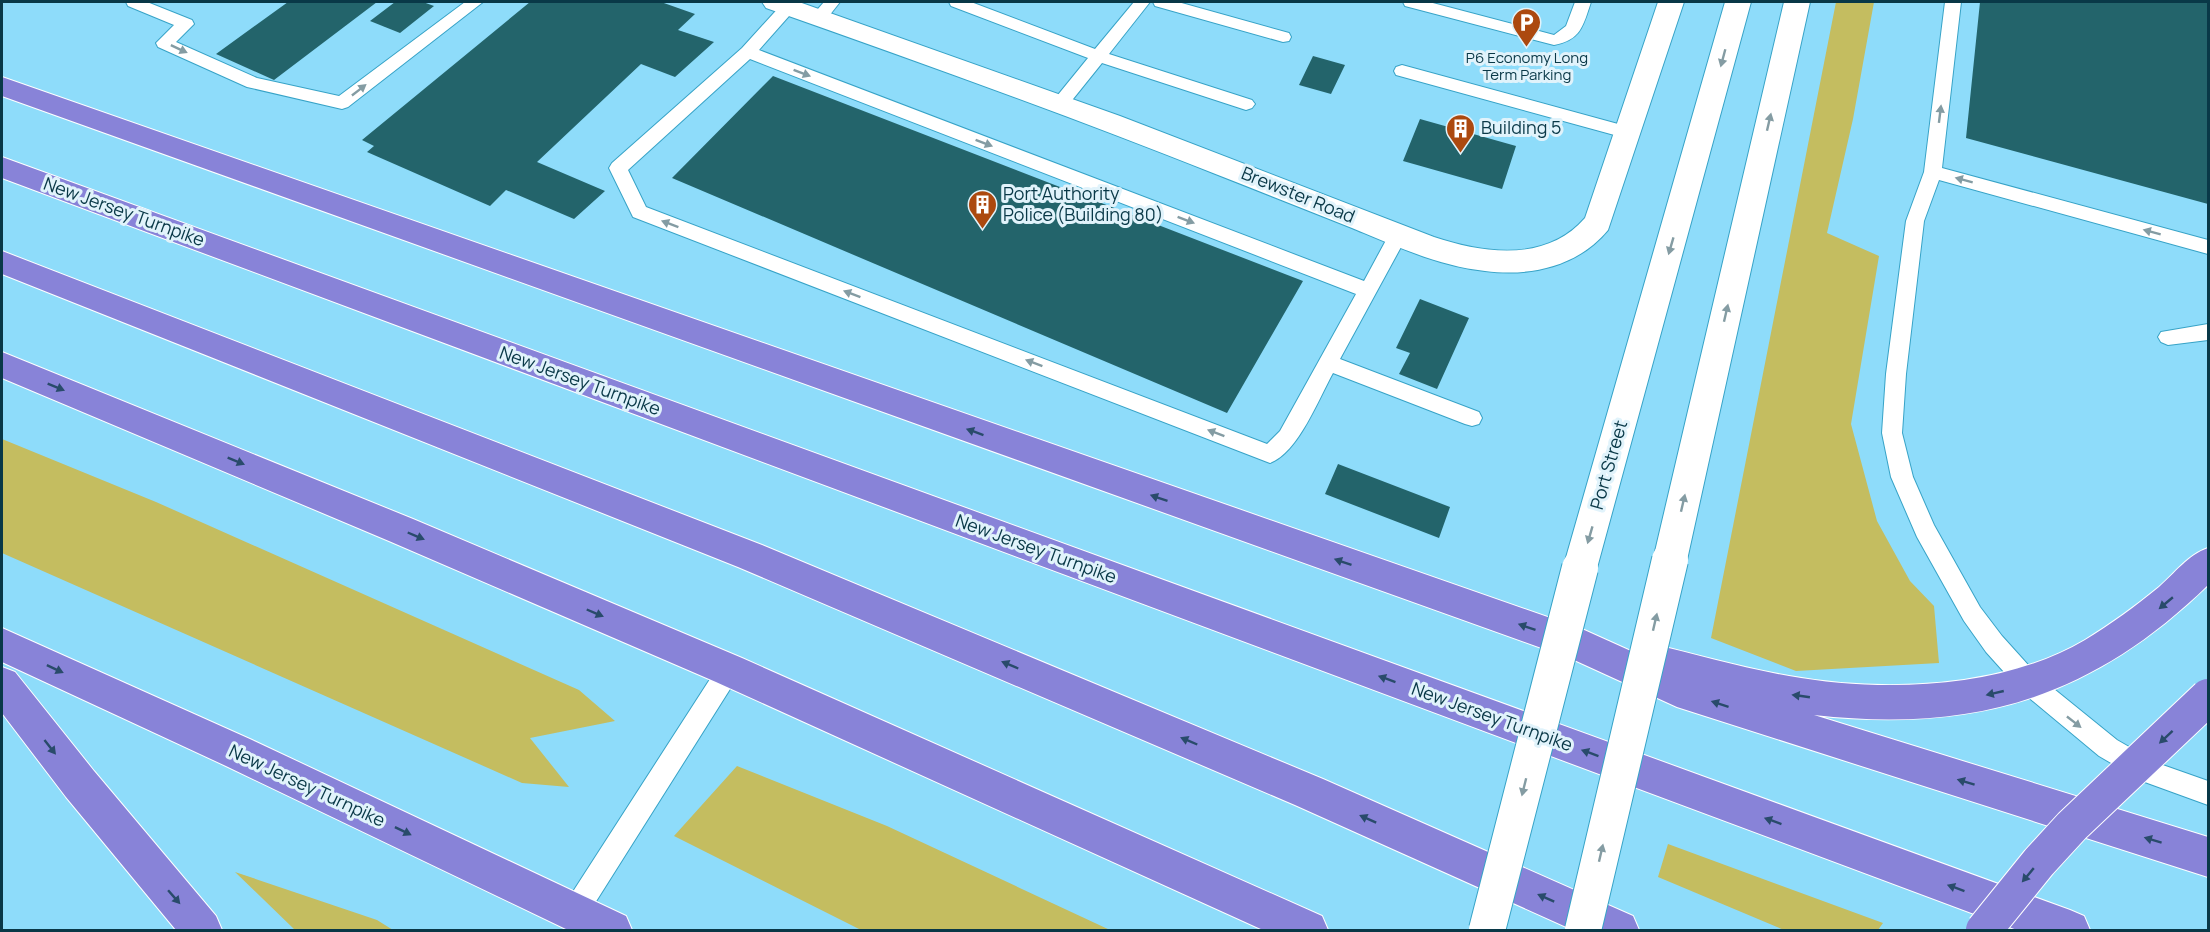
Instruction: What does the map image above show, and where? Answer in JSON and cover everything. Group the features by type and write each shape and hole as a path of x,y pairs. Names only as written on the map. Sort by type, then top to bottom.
{"highway":[{"path":"2,86 1582,646 1677,690 2208,857"},
{"name":"New Jersey Turnpike","path":"2,167 2070,930"},
{"path":"2,262 760,560 1298,788 1619,930"},
{"path":"2,365 401,530 729,670 1308,930"},
{"path":"1582,646 1762,689 1846,701 1956,700 1986,696 2030,684 2069,668 2109,645 2163,606 2208,563"},
{"name":"New Jersey Turnpike","path":"2,645 239,753 583,922 612,930"},
{"path":"2,684 80,784 202,930"},
{"path":"1984,930 2039,862 2072,826 2208,697"}],"main road":[{"name":"Brewster Road","path":"782,4 825,9 1059,105 1222,165 1398,236 1462,256 1502,262 1538,259 1571,248 1587,238 1598,222 1671,2"},
{"name":"Port Street","path":"1487,930 1581,568 1738,2"},
{"path":"1583,930 1797,2"}],"lane":[{"path":"134,2 186,24 164,42 253,83 342,104 475,2"},
{"path":"957,2 1098,56 1246,104"},
{"path":"1059,105 1142,2"},
{"path":"1161,2 1283,37"},
{"path":"1411,2 1554,40 1571,33 1583,2"},
{"path":"1953,2 1933,172 1915,221 1893,402 1892,433 1896,454 1912,503 1972,614 2030,684 2108,748 2151,773 2208,793"},
{"path":"782,4 748,52 618,168 639,212 1270,454 1287,437 1398,236"},
{"path":"748,52 1367,290"},
{"path":"1402,71 1629,133"},
{"path":"1933,172 2208,247"},
{"path":"2168,337 2208,332"},
{"path":"1328,363 1472,418"},
{"path":"583,922 729,670"}],"shaded area":[{"path":"1836,2 1874,2 1853,119 1827,233 1879,256 1851,424 1877,521 1910,581 1934,606 1939,663 1796,671 1711,638"},
{"path":"2,439 156,502 579,690 615,721 530,738 569,787 522,783 2,553"},
{"path":"737,766 887,826 1110,930 861,930 674,836"},
{"path":"1668,844 1883,923 1878,930 1784,930 1658,877"},
{"path":"235,872 377,920 393,930 295,930"}],"building":[{"path":"288,2 377,2 274,80 216,54"},
{"path":"395,2 423,2 434,6 400,33 370,21"},
{"path":"530,2 661,2 695,14 678,30 714,42 675,77 641,64 537,162 605,191 574,219 506,190 490,206 367,152 374,146 362,140"},
{"path":"1980,2 2208,2 2208,204 1966,138"},
{"path":"1313,56 1345,65 1331,94 1299,85"},
{"name":"Port Authority Police (Building 80)","path":"773,76 1303,281 1227,413 672,178"},
{"name":"Building 5","path":"1420,119 1516,146 1502,189 1403,161"},
{"path":"1420,299 1469,318 1437,389 1399,374 1410,353 1396,348"},
{"path":"1338,464 1450,507 1439,538 1325,494"}],"place":[{"name":"P6 Economy Long Term Parking","path":"1527,48"},
{"name":"Building 5","path":"1460,154"},
{"name":"Port Authority Police (Building 80)","path":"982,230"}]}
